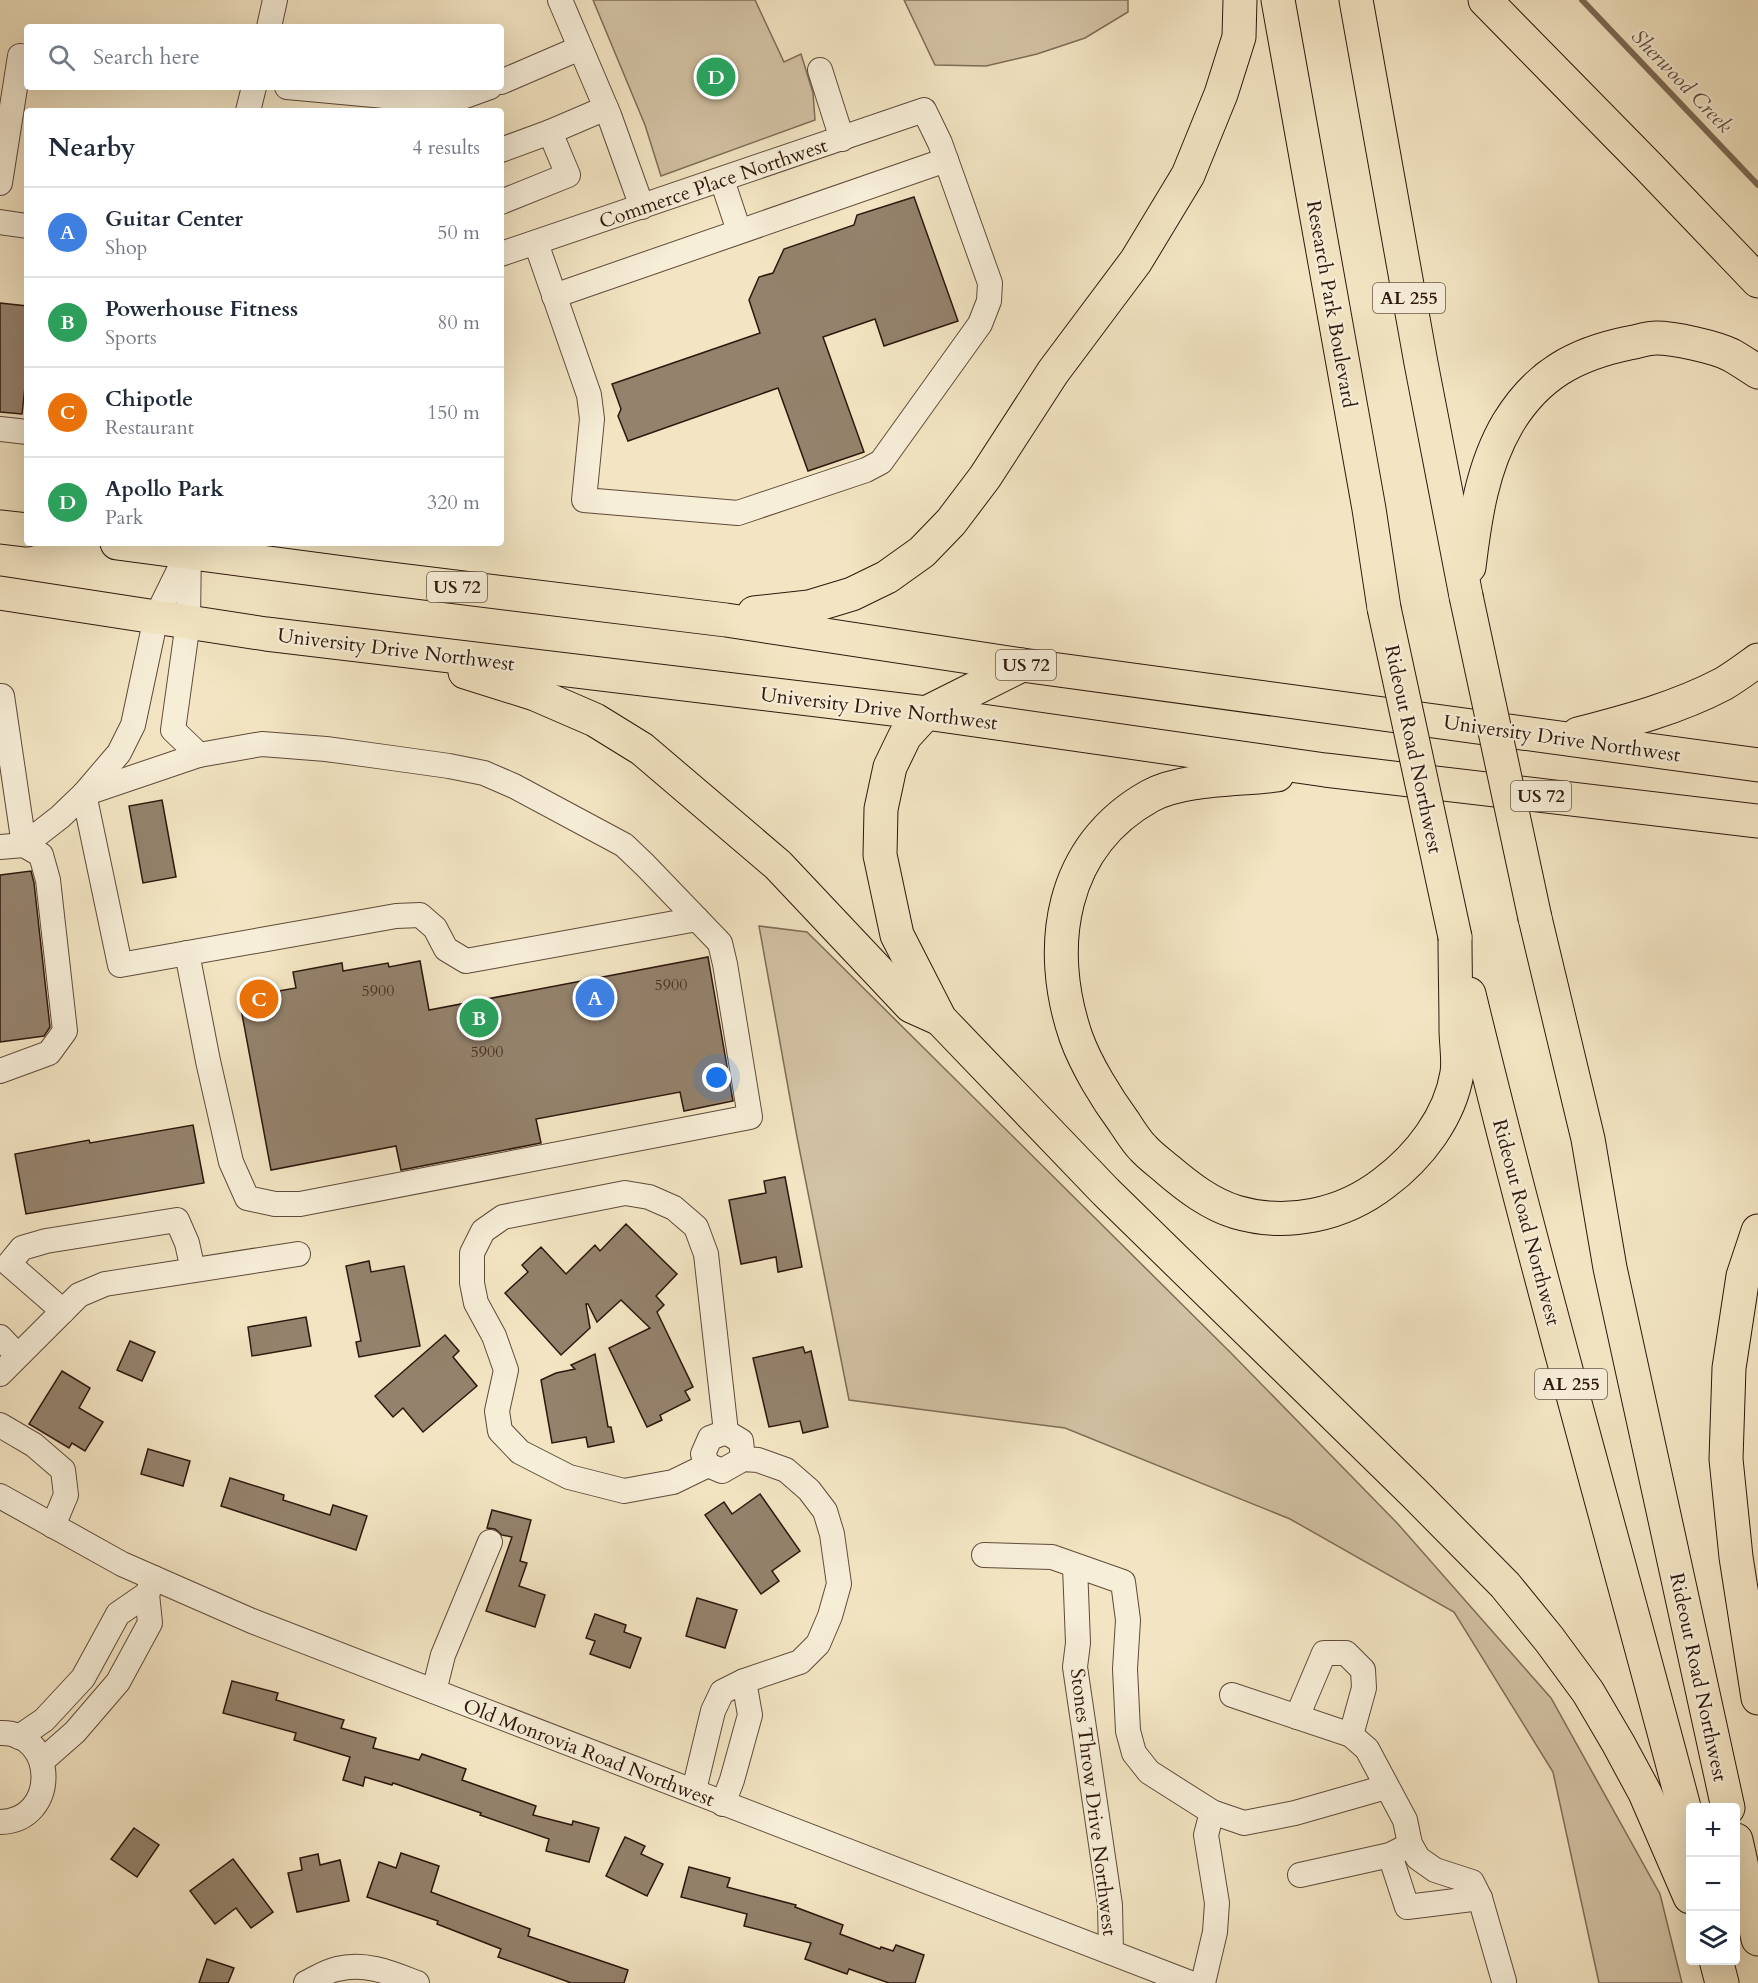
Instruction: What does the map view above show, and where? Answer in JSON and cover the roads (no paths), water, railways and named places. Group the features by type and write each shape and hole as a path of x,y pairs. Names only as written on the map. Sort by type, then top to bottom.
{"highway":[{"path":"726,620 763,611 809,607 852,594 887,577 922,552 951,522 985,477 1053,372 1136,261 1188,175 1221,94 1239,37 1240,0"},
{"name":"Research Park Boulevard","path":"1278,0 1369,509 1384,608"},
{"name":"AL 255","path":"1356,0 1421,363 1466,596"},
{"path":"1485,0 1758,281"},
{"path":"1466,596 1474,528 1484,477 1508,424 1534,387 1573,360 1610,347 1655,338 1696,344 1730,354 1758,372"},
{"path":"0,527 24,530"},
{"name":"University Drive Northwest","path":"160,546 726,620 1022,665 1758,765"},
{"name":"University Drive Northwest","path":"0,593 266,634 926,713 1325,770 1758,822"},
{"name":"Rideout Road Northwest","path":"1466,596 1534,918 1588,1139 1610,1268 1727,1803"},
{"name":"Rideout Road Northwest","path":"1384,608 1455,937 1515,1182 1686,1815"},
{"path":"383,647 535,694 595,720 642,749 778,865 911,1006 940,1019"},
{"path":"1563,737 1635,720 1724,683 1758,660"},
{"path":"1022,665 926,713 905,736 890,767 881,809 880,855 897,935 940,1019 1106,1192 1505,1585 1575,1674 1618,1743 1645,1793 1686,1888"},
{"path":"1325,770 1193,783 1152,795 1117,818 1089,849 1075,878 1064,914 1060,958 1065,998 1077,1040 1108,1101 1144,1149 1196,1194 1234,1212 1273,1220 1302,1217 1333,1211 1368,1196 1405,1167 1430,1137 1446,1109 1457,1072 1455,937"},
{"path":"1758,1231 1743,1276 1729,1368 1726,1459 1736,1557 1758,1698"},
{"path":"1740,1857 1758,1939"},
{"path":"1717,1965 1722,1983"}],"street":[{"path":"270,24 275,0"},
{"path":"560,0 606,108 642,207"},
{"path":"504,81 580,48"},
{"path":"0,183 20,56 24,57"},
{"path":"820,70 842,139"},
{"path":"249,108 253,90"},
{"path":"299,96 439,102 457,99 482,90"},
{"path":"504,149 606,108"},
{"name":"Commerce Place Northwest","path":"504,253 924,111 946,160"},
{"path":"504,201 568,176 550,132"},
{"path":"536,243 554,296 589,396 592,419 584,500 738,513 866,470 881,462 980,324 989,301 990,284 946,160 554,296"},
{"path":"722,180 739,231"},
{"path":"0,222 24,226"},
{"path":"0,429 24,432"},
{"path":"0,847 24,845 60,817 84,794 119,753 133,725 156,617 188,548"},
{"path":"188,548 188,622 173,730 199,755"},
{"path":"0,696 24,845 40,855 48,880 65,1031 49,1053 0,1071"},
{"path":"133,725 136,749 144,764 159,770"},
{"path":"84,794 199,755 262,744 337,750 449,766 484,773 514,786 624,845 720,943 750,1116 300,1204 275,1204 247,1198 231,1161 208,1061 188,953"},
{"path":"84,794 120,965 396,916 420,915 435,928 446,949 466,961 697,919"},
{"path":"708,1465 673,1482 624,1491 569,1477 520,1452 500,1431 496,1411 506,1370 494,1336 476,1303 472,1283 472,1253 483,1231 503,1216 625,1193 649,1197 674,1208 696,1227 706,1254 726,1431 741,1441 743,1459"},
{"path":"63,1311 9,1264 22,1248 46,1240 177,1220 187,1243 193,1270"},
{"path":"0,1374 79,1295 105,1284 298,1254"},
{"path":"0,1337 17,1355"},
{"path":"0,1425 34,1445 63,1470 66,1495 53,1526"},
{"path":"694,1790 712,1711 722,1692 744,1681 800,1662 818,1644 830,1616 839,1584 832,1534 825,1511 809,1490 786,1470 758,1460 743,1459 722,1471 708,1465 703,1454 710,1438 726,1431"},
{"name":"Old Monrovia Road Northwest","path":"0,1496 122,1564 151,1586 252,1621 1190,1983"},
{"path":"434,1691 443,1655 490,1542"},
{"path":"984,1555 1052,1557 1123,1582 1128,1620 1125,1669 1128,1731 1134,1753 1149,1772 1212,1812 1244,1823 1295,1813 1386,1787"},
{"name":"Stones Throw Drive Northwest","path":"1075,1566 1078,1634 1075,1667 1110,1905 1112,1952"},
{"path":"9,1735 44,1720 83,1678 118,1614 151,1586"},
{"path":"42,1761 75,1732 118,1682 150,1623 151,1586"},
{"path":"1297,1717 1324,1653 1346,1653 1363,1670 1364,1688 1351,1735"},
{"path":"723,1804 750,1715 744,1681"},
{"path":"1232,1695 1351,1735 1367,1749 1405,1820 1400,1850 1407,1907 1480,1898"},
{"path":"0,1822 19,1818 30,1811 39,1800 44,1788 45,1774 42,1761 36,1751 9,1735"},
{"path":"1203,1983 1215,1932 1217,1903 1206,1835 1212,1812"},
{"path":"1300,1875 1400,1850 1418,1858 1435,1870 1472,1882 1480,1898 1504,1981"},
{"path":"306,1983 336,1969 363,1966 386,1971 417,1983"}],"waterway":[{"name":"Sherwood Creek","path":"1582,0 1758,185"}],"place":[{"name":"Apollo Park","path":"716,77"},
{"name":"Guitar Center","path":"595,998"},
{"name":"Chipotle","path":"259,999"},
{"name":"Powerhouse Fitness","path":"479,1018"}]}
